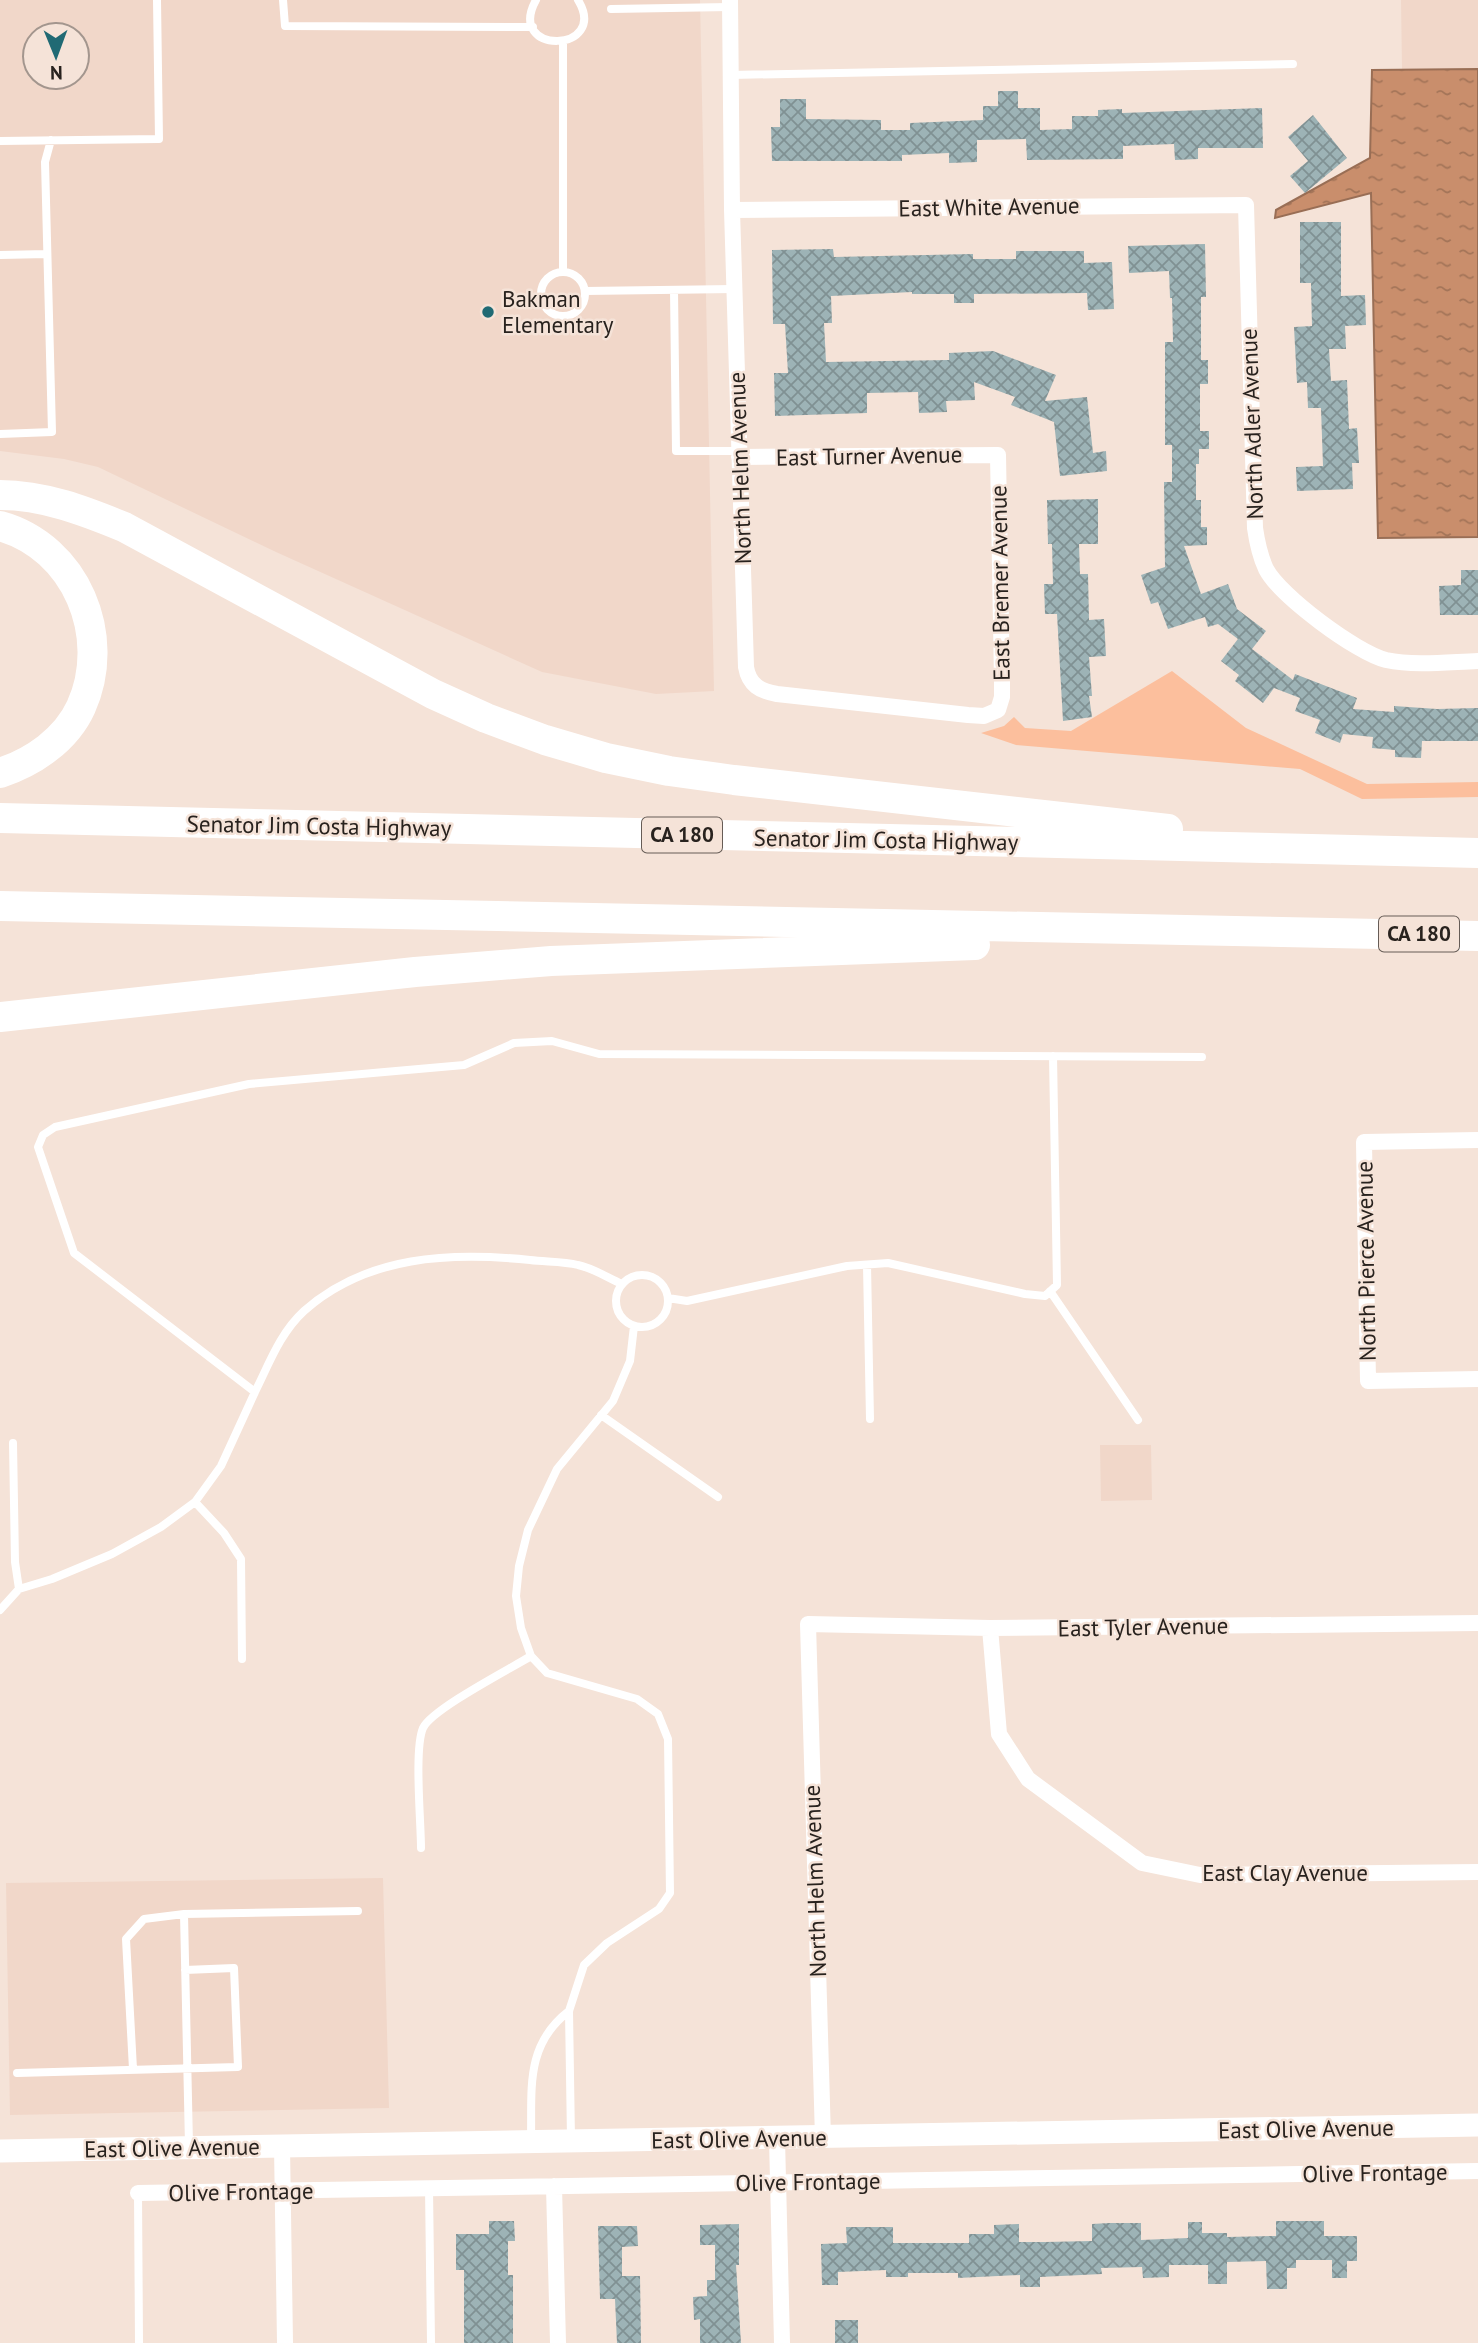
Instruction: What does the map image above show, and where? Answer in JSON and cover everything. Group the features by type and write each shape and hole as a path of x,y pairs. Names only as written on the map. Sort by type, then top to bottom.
{"highway":[{"path":"0,495 54,502 89,512 124,527 433,694 545,740 606,758 734,780 1364,851"},
{"path":"0,526 32,539 60,564 73,580 85,603 93,643 93,662 87,689 80,708 68,726 55,742 39,755 19,767 0,773"},
{"name":"Senator Jim Costa Highway","path":"0,818 1478,853"},
{"name":"CA 180","path":"0,906 1478,936"},
{"path":"0,1017 401,974 551,961 684,954 1360,933"}],"main road":[{"name":"East Olive Avenue","path":"0,2151 1478,2125"}],"street":[{"name":"North Helm Avenue","path":"730,3 734,289 748,677 755,686 777,694 968,715 984,716 998,710"},
{"name":"East White Avenue","path":"732,210 1246,205"},
{"name":"North Adler Avenue","path":"1246,205 1255,528 1258,548 1267,571 1281,588 1355,647 1387,660 1478,661"},
{"name":"East Turner Avenue","path":"739,454 998,455"},
{"name":"East Bremer Avenue","path":"998,455 1002,697 998,710"},
{"name":"North Pierce Avenue","path":"1478,1140 1364,1142 1368,1381 1478,1379"},
{"name":"East Tyler Avenue","path":"808,1624 990,1628 1478,1623"},
{"name":"North Helm Avenue","path":"808,1624 823,2138"},
{"name":"East Clay Avenue","path":"990,1628 999,1734 1028,1779 1142,1863 1200,1875 1478,1872"},
{"path":"777,2139 782,2343"},
{"path":"282,2146 285,2343"},
{"name":"Olive Frontage","path":"138,2193 1478,2171"},
{"path":"554,2186 558,2343"}],"lane":[{"path":"0,141 159,139 157,0"},
{"path":"283,0 285,26 533,27"},
{"path":"536,0 531,9 533,27 545,40 564,41 571,38 582,26 583,9 578,0"},
{"path":"611,9 730,3"},
{"path":"563,272 564,41"},
{"path":"731,75 1293,64"},
{"path":"0,434 51,432 45,162 51,140"},
{"path":"0,255 47,254"},
{"path":"563,272 579,278 585,291 582,306 564,317 550,312 541,300 542,286 552,275 563,272"},
{"path":"585,291 734,289"},
{"path":"674,290 676,451 739,454"},
{"path":"255,1392 74,1252 38,1147 43,1135 55,1127 249,1084 464,1065 514,1043 552,1041 599,1054 1202,1057"},
{"path":"668,1298 687,1301 847,1266 888,1264 1045,1296 1057,1285 1053,1056"},
{"path":"0,1610 19,1589 52,1579 113,1554 161,1527 195,1502 221,1466 282,1336 304,1312 356,1276 421,1259 488,1256 580,1265 622,1284"},
{"path":"867,1265 870,1419"},
{"path":"646,1275 661,1282 668,1298 668,1307 659,1321 643,1327 634,1326 620,1316 615,1300 622,1284 628,1278 646,1275"},
{"path":"1050,1291 1138,1420"},
{"path":"571,2142 569,2011 584,1965 607,1943 659,1909 670,1893 668,1740 658,1714 637,1699 547,1673 531,1656 521,1628 516,1596 519,1566 528,1530 557,1469 613,1401 630,1362 634,1326"},
{"path":"601,1415 718,1497"},
{"path":"13,1443 15,1562 19,1589"},
{"path":"195,1502 224,1533 241,1559 242,1659"},
{"path":"421,1848 419,1762 424,1728 441,1711 531,1656"},
{"path":"133,2069 126,1939 144,1919 184,1914 358,1911"},
{"path":"184,1914 189,2148"},
{"path":"17,2073 238,2067 234,1968 185,1970"},
{"path":"531,2143 531,2102 537,2055 543,2037 553,2023 569,2011"},
{"path":"429,2189 431,2343"},
{"path":"138,2193 139,2343"}],"shaded area":[{"name":"Bakman Elementary","path":"0,0 700,0 714,691 656,694 542,672 276,552 98,467 64,459 0,451"},
{"path":"1401,0 1478,0 1478,69 1402,69"},
{"path":"1172,671 1246,728 1367,784 1478,782 1478,797 1362,799 1300,769 1016,745 981,733 1004,726 1014,717 1025,728 1071,731"},
{"path":"1100,1445 1151,1445 1152,1500 1101,1501"},
{"path":"383,1878 389,2108 10,2115 6,1883"}],"water":[{"path":"1478,69 1478,537 1378,538 1371,193 1275,218 1276,210 1370,158 1372,70"}],"building":[{"path":"998,91 1018,91 1018,108 1040,108 1040,130 1072,129 1072,116 1098,116 1098,110 1122,109 1122,113 1262,108 1263,148 1198,148 1198,159 1175,160 1174,144 1123,146 1123,159 1027,160 1026,139 977,140 977,162 949,163 949,153 902,155 902,161 772,161 771,127 780,127 780,99 806,99 806,119 881,120 881,130 910,130 910,123 983,120 983,106 998,106"},
{"path":"1313,115 1347,158 1305,193 1290,176 1308,161 1288,137"},
{"path":"1300,222 1341,222 1341,296 1365,295 1366,325 1345,326 1346,349 1329,349 1331,381 1347,380 1349,429 1357,428 1359,463 1352,463 1353,489 1297,491 1296,467 1323,466 1321,408 1308,408 1307,382 1297,383 1294,327 1312,326 1311,283 1300,283"},
{"path":"1205,244 1206,297 1201,297 1201,360 1208,360 1208,384 1200,384 1200,431 1209,431 1209,449 1199,449 1199,464 1196,464 1196,500 1201,500 1201,527 1207,527 1207,545 1184,546 1201,594 1228,584 1237,609 1266,631 1252,649 1293,680 1295,674 1357,698 1353,709 1394,712 1394,706 1478,708 1478,741 1422,741 1421,758 1395,757 1395,750 1372,748 1373,737 1343,734 1340,743 1315,733 1320,720 1295,711 1300,698 1274,688 1263,703 1235,681 1239,675 1221,661 1238,639 1218,624 1208,627 1205,617 1168,629 1158,602 1151,604 1141,575 1165,567 1164,482 1172,482 1172,445 1165,445 1165,342 1173,342 1172,298 1169,271 1129,273 1128,246"},
{"path":"833,249 834,257 973,254 973,259 1016,259 1016,251 1084,251 1084,263 1112,262 1114,309 1088,310 1087,293 974,294 974,303 954,303 954,294 912,292 831,296 832,323 824,323 826,362 949,360 949,353 993,351 1056,375 1045,401 1087,397 1093,453 1106,451 1107,471 1060,476 1054,422 1011,405 1015,397 974,382 975,400 946,401 947,412 919,413 918,392 867,393 867,413 775,416 774,373 788,373 785,324 773,324 772,250"},
{"path":"1098,499 1098,544 1079,544 1080,574 1088,574 1089,620 1104,619 1106,656 1089,657 1092,717 1063,721 1057,614 1045,614 1044,584 1053,584 1052,544 1048,544 1047,500"},
{"path":"1461,570 1478,570 1478,615 1440,615 1439,586 1461,585"},
{"path":"489,2221 514,2221 515,2241 508,2241 508,2275 513,2275 513,2343 464,2343 464,2270 456,2270 456,2234 489,2234"},
{"path":"1276,2221 1324,2221 1324,2236 1357,2236 1357,2261 1347,2261 1347,2278 1332,2278 1332,2260 1296,2260 1296,2268 1287,2268 1287,2289 1267,2289 1266,2261 1227,2262 1227,2284 1208,2284 1208,2265 1169,2265 1169,2277 1143,2278 1142,2267 1101,2268 1102,2274 1040,2277 1040,2287 1020,2287 1020,2275 958,2278 958,2273 908,2273 908,2277 886,2277 886,2270 838,2272 838,2285 822,2285 821,2244 847,2243 846,2227 893,2227 893,2243 969,2243 969,2234 994,2234 994,2225 1019,2224 1019,2242 1045,2242 1092,2241 1092,2224 1109,2223 1141,2223 1141,2240 1188,2238 1188,2222 1202,2222 1202,2233 1227,2233 1227,2237 1276,2236"},
{"path":"739,2224 739,2265 736,2265 741,2343 700,2343 700,2319 694,2320 693,2297 707,2296 707,2280 715,2280 715,2245 700,2245 700,2225"},
{"path":"598,2226 637,2226 638,2246 622,2247 622,2276 640,2276 641,2343 617,2343 615,2299 600,2299"},
{"path":"835,2320 858,2320 858,2343 835,2343"}],"place":[{"name":"Bakman Elementary","path":"488,312"}]}
